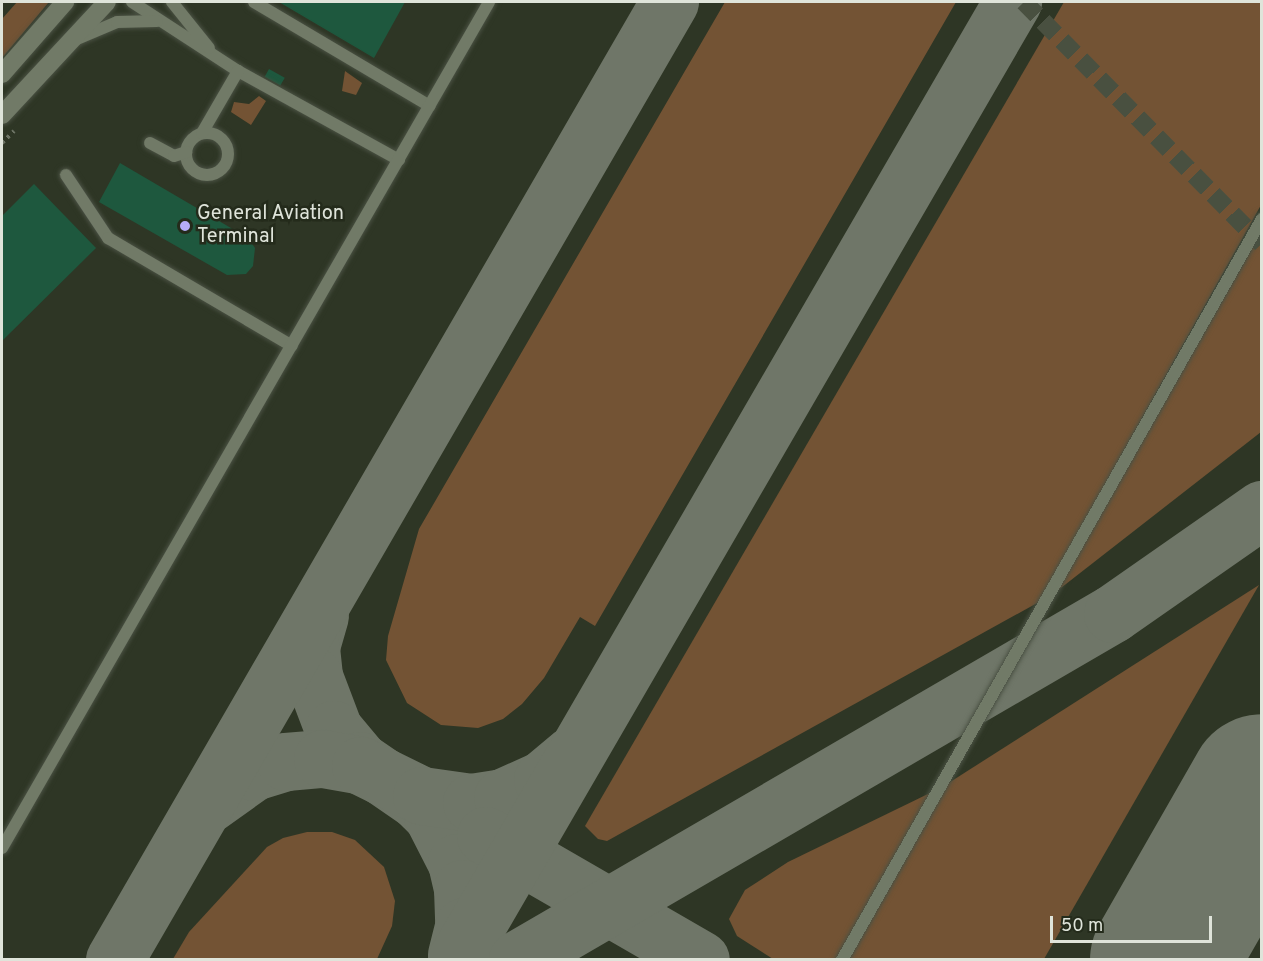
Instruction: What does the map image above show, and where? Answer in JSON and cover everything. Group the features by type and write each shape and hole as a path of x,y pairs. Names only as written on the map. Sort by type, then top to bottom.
{"main road":[{"path":"2,74 64,2"},
{"path":"2,115 107,2"}],"lane":[{"path":"132,2 157,21 238,71 399,160"},
{"path":"172,2 213,54"},
{"path":"254,2 430,106"},
{"path":"2,848 489,2"},
{"path":"70,42 117,22 157,21"},
{"path":"202,133 214,134 225,141 229,153 225,165 216,173 202,174 190,166 186,152 191,140 202,133 238,71"},
{"path":"150,143 174,156 186,152"},
{"path":"66,175 108,238 292,345"},
{"path":"842,960 1262,219"}],"shaded area":[{"path":"17,2 49,2 2,58 2,19"},
{"path":"725,2 956,2 595,626 580,617 544,678 522,704 503,719 478,728 441,725 407,703 386,660 388,636 419,529"},
{"path":"1064,2 1261,2 1261,205 1039,602 607,841 598,839 585,826"},
{"path":"345,71 362,83 356,95 342,91"},
{"path":"259,96 266,101 251,125 231,112 234,102 249,104"},
{"path":"1261,233 1261,432 1057,591"},
{"path":"1259,585 1044,959 848,960 947,784"},
{"path":"930,793 836,959 773,959 737,936 729,919 745,890 788,862"},
{"path":"307,832 332,832 355,840 384,867 395,901 392,926 377,959 173,959 189,932 267,847 283,838"}],"building":[{"path":"279,2 405,2 374,58"},
{"path":"269,69 285,78 280,86 265,77"},
{"name":"General Aviation Terminal","path":"120,163 248,238 255,248 253,266 246,274 227,275 99,202"},
{"path":"34,184 96,248 2,341 2,216"}],"taxiway":[{"path":"115,960 670,2"},
{"path":"457,960 1013,2"},
{"path":"518,960 1113,614 1262,510"},
{"path":"320,616 311,648 314,677 334,730 360,761 418,801 433,816 457,863 463,889 464,927 457,955"},
{"path":"209,804 254,772 286,762 323,759 361,766 422,796 472,803 503,798 543,780 573,755"},
{"path":"486,836 701,960"}],"runway":[{"path":"1163,960 1262,787"}],"tunnel":[{"path":"1024,2 1262,244"}],"place":[{"name":"General Aviation Terminal","path":"185,226"}]}
